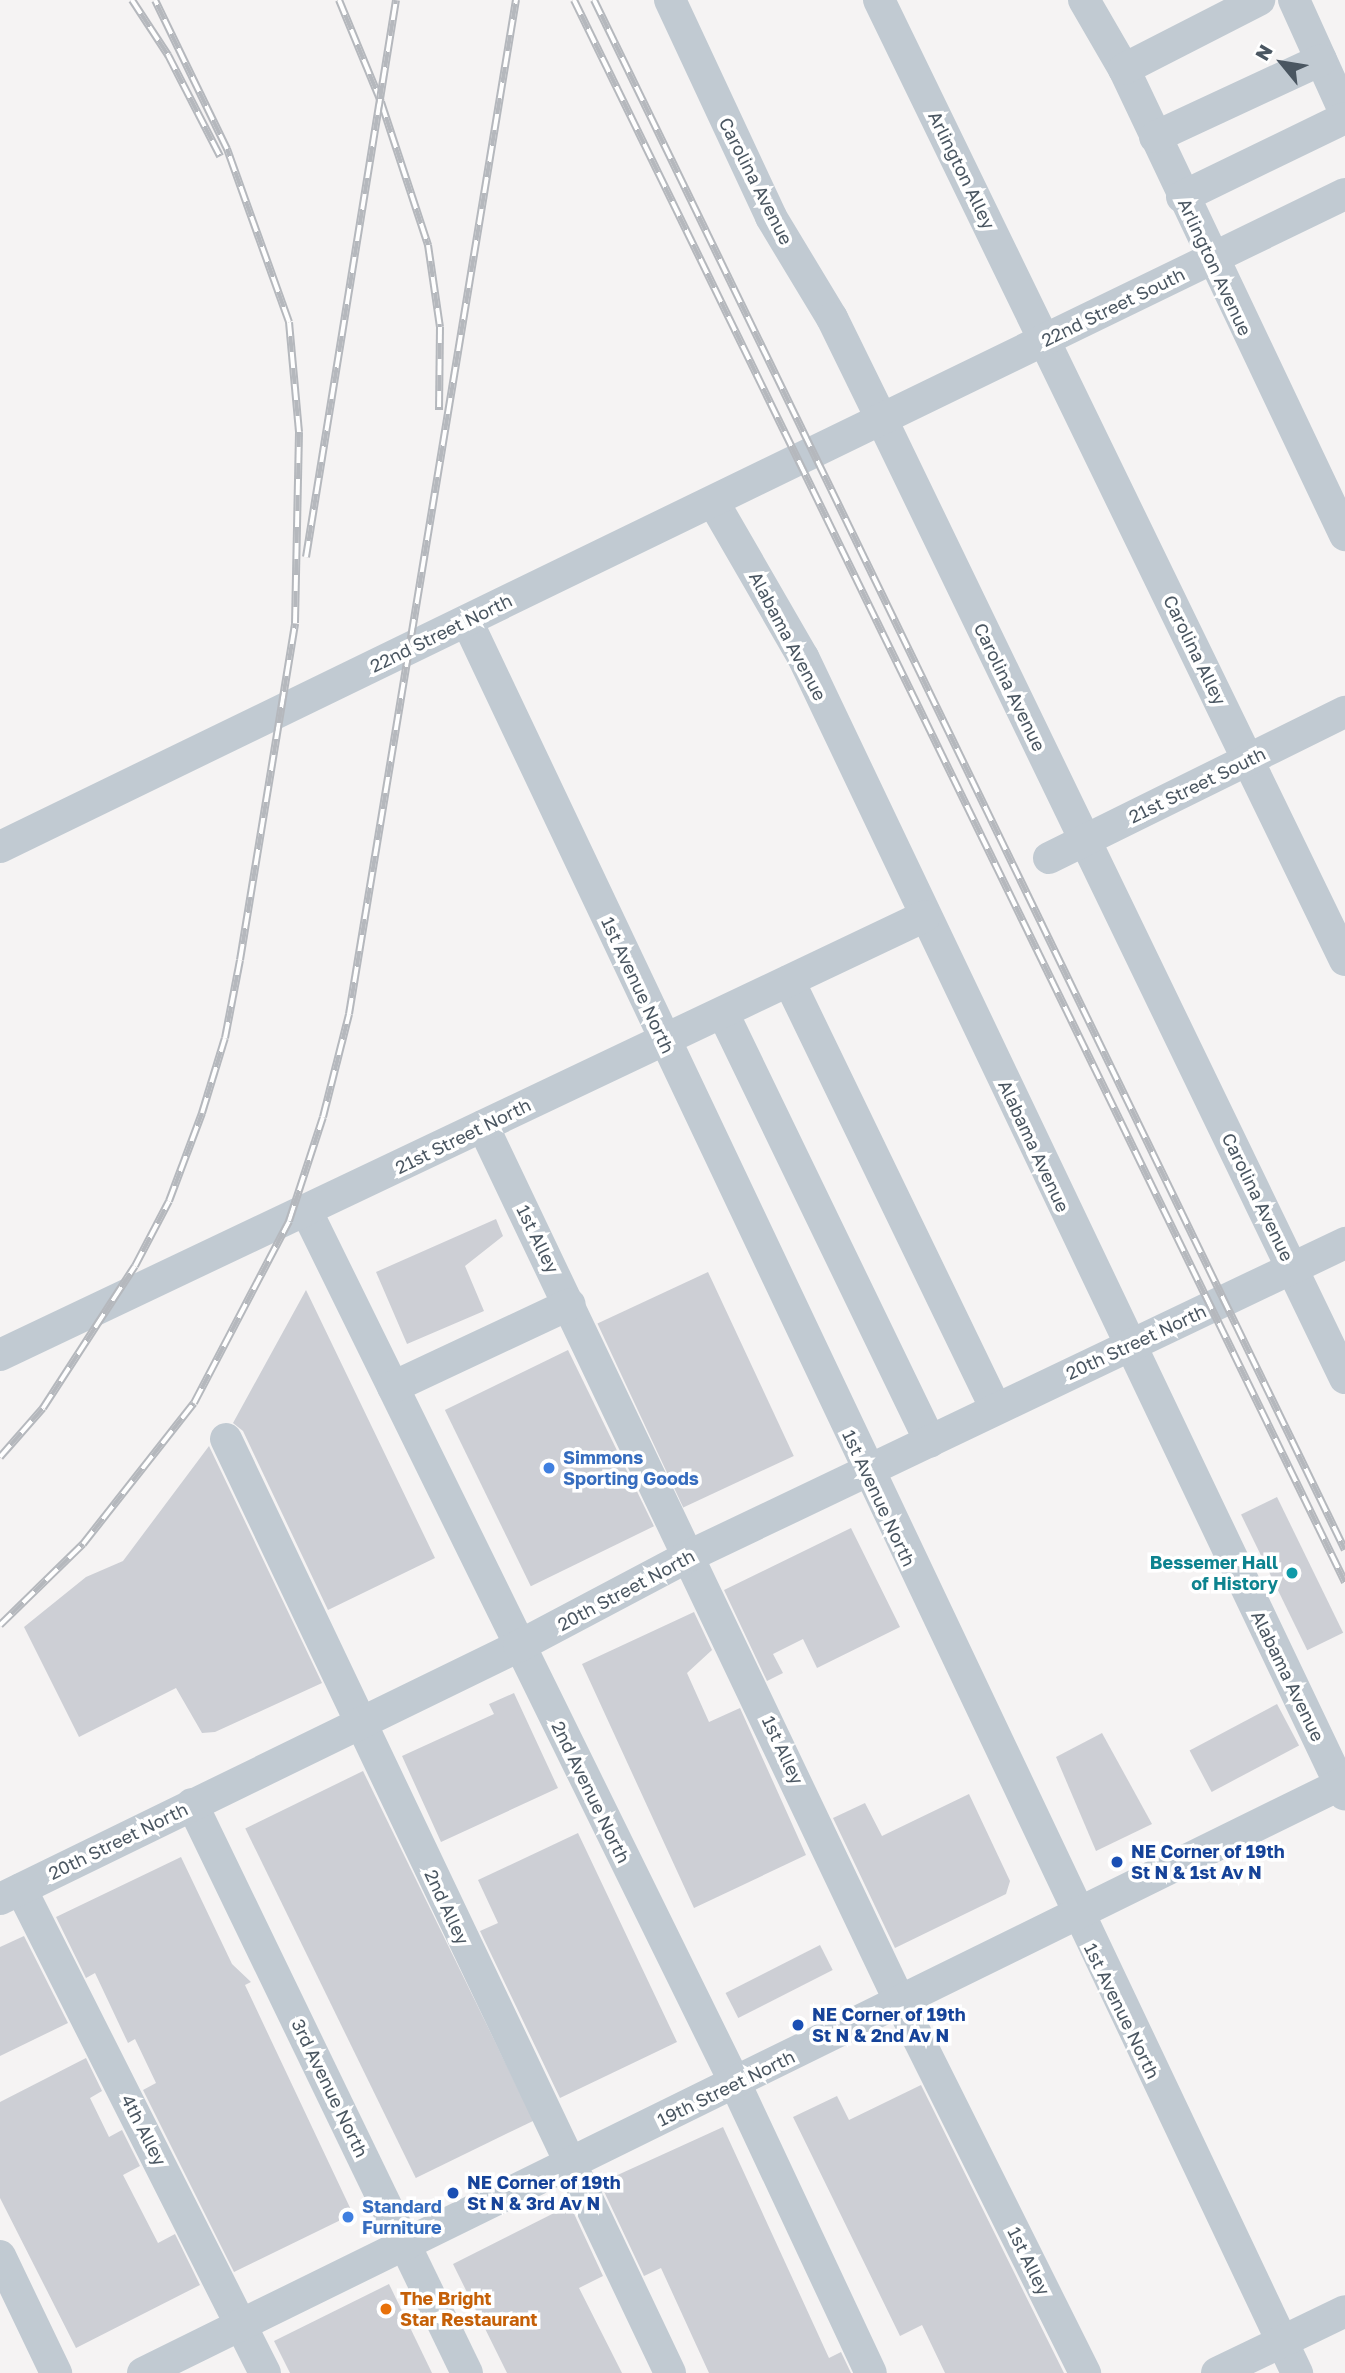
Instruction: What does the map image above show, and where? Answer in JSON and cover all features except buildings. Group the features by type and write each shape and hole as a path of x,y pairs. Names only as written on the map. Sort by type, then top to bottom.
{"street":[{"name":"Carolina Avenue","path":"670,0 771,216 832,318 882,420 1345,1378"},
{"name":"Arlington Alley","path":"879,0 1045,341"},
{"name":"Arlington Avenue","path":"1084,0 1124,69 1210,260 1345,535"},
{"path":"1124,69 1259,0"},
{"path":"1182,197 1345,116 1294,0"},
{"path":"1155,137 1321,60"},
{"name":"22nd Street South","path":"882,420 1345,194"},
{"name":"Carolina Alley","path":"1045,341 1345,960"},
{"name":"22nd Street North","path":"0,848 882,420"},
{"name":"Alabama Avenue","path":"714,503 803,657 1129,1345 1343,1787"},
{"name":"1st Avenue North","path":"467,621 1075,1915 1297,2373"},
{"name":"21st Street South","path":"1049,858 1345,712"},
{"name":"21st Street North","path":"0,1355 307,1212 925,916"},
{"path":"789,981 996,1409"},
{"path":"723,1013 930,1442"},
{"name":"1st Alley","path":"483,1126 691,1555 900,2002 1085,2373"},
{"name":"2nd Avenue North","path":"307,1212 735,2083 871,2373"},
{"name":"20th Street North","path":"11,1894 519,1646 691,1555 1345,1243"},
{"path":"393,1387 570,1304"},
{"name":"2nd Alley","path":"226,1439 670,2373"},
{"name":"19th Street North","path":"159,2370 242,2325 1075,1915 1343,1787"},
{"name":"3rd Avenue North","path":"192,1804 467,2373"},
{"name":"4th Alley","path":"11,1894 242,2325 265,2373"},
{"path":"0,2256 57,2373"},
{"path":"1217,2373 1345,2311"}],"railway":[{"path":"132,0 168,55 220,156"},
{"path":"0,1457 43,1408 135,1266 169,1201 202,1113 225,1038 240,960 295,623 299,432 289,322 227,149 155,0"},
{"path":"339,0 381,102 428,245 440,327 439,410"},
{"path":"306,557 396,0"},
{"path":"0,1625 83,1544 194,1403 289,1221 323,1117 349,1014 516,0"},
{"path":"574,0 1345,1582"},
{"path":"594,0 1345,1550"}],"place":[{"name":"Simmons Sporting Goods","path":"549,1468"},
{"name":"Bessemer Hall of History","path":"1292,1573"},
{"name":"NE Corner of 19th St N & 1st Av N","path":"1117,1862"},
{"name":"NE Corner of 19th St N & 2nd Av N","path":"798,2025"},
{"name":"NE Corner of 19th St N & 3rd Av N","path":"453,2193"},
{"name":"Standard Furniture","path":"348,2217"},
{"name":"The Bright Star Restaurant","path":"386,2309"}]}
